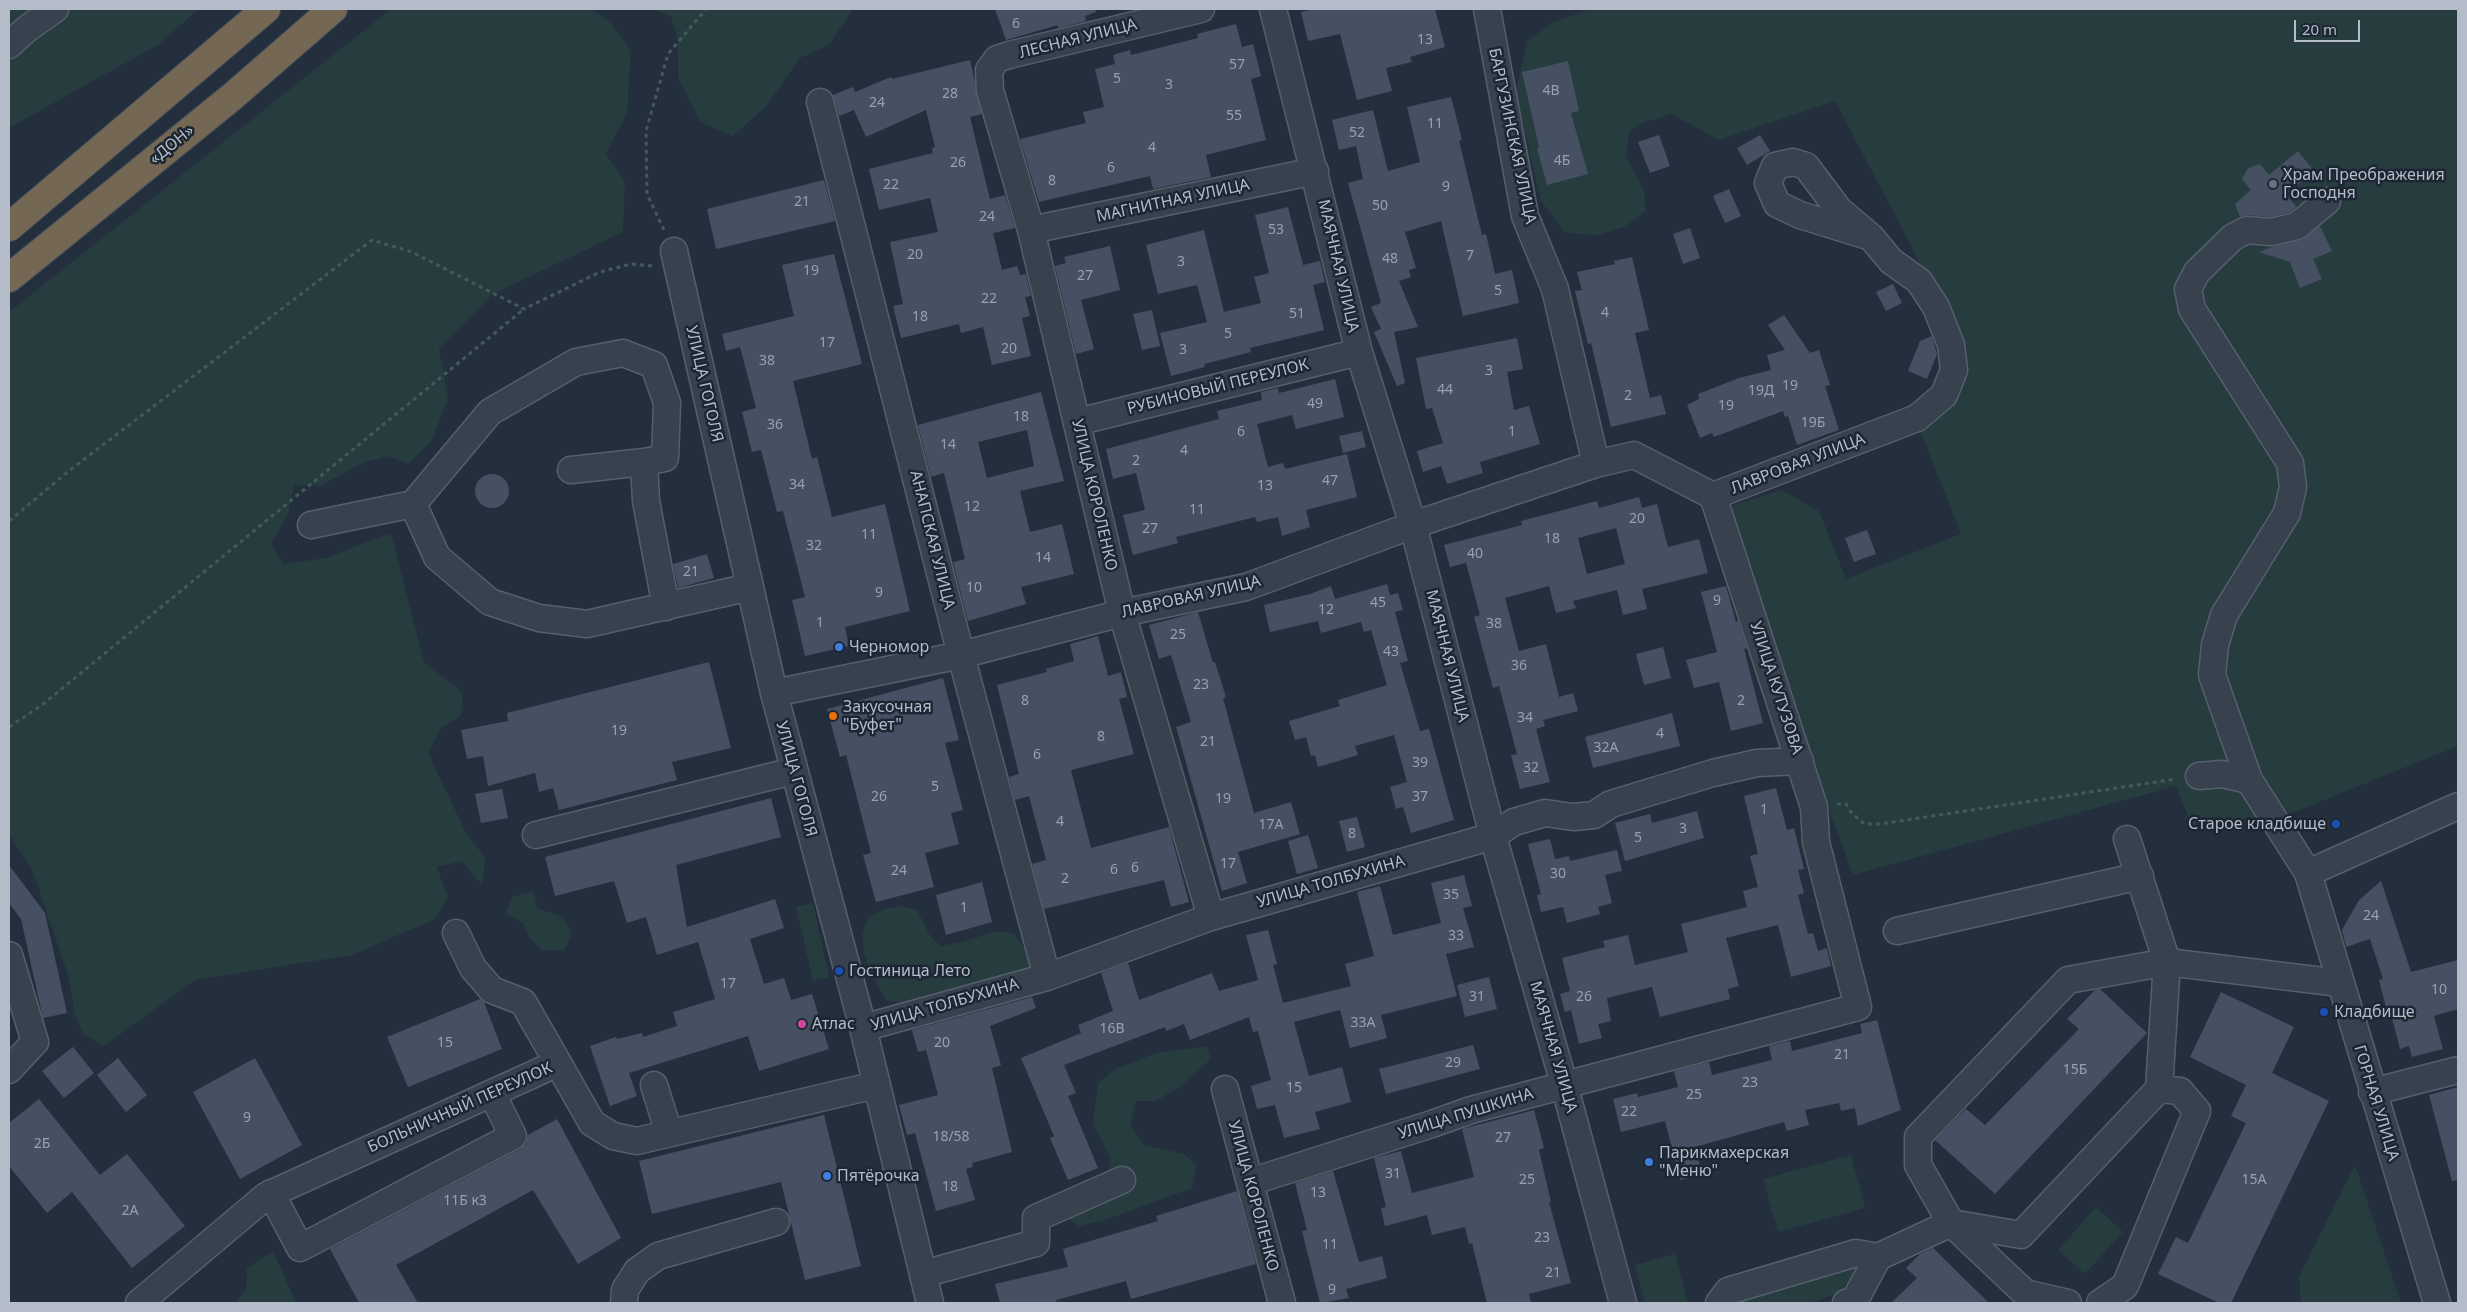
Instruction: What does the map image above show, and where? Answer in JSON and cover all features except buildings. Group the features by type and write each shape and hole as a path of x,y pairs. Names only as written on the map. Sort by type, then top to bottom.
{"highway":[{"path":"9,227 266,9"},
{"name":"«ДОН»","path":"9,278 233,96 333,9"}],"street":[{"path":"9,45 28,28 55,9"},
{"name":"ЛЕСНАЯ УЛИЦА","path":"990,70 997,59 1009,55 1201,9"},
{"name":"МАЯЧНАЯ УЛИЦА","path":"1273,9 1315,171 1358,352 1413,525 1493,836 1564,1084 1623,1303"},
{"name":"БАРГУЗИНСКАЯ УЛИЦА","path":"1487,9 1526,216 1555,289 1596,464"},
{"name":"УЛИЦА КОРОЛЕНКО","path":"990,70 990,90 1031,230 1122,614 1211,917"},
{"name":"АНАПСКАЯ УЛИЦА","path":"820,102 961,655 1048,977"},
{"name":"МАГНИТНАЯ УЛИЦА","path":"1031,230 1315,171"},
{"name":"ГОРНАЯ УЛИЦА","path":"2327,201 2297,226 2271,232 2246,230 2233,237 2197,272 2188,289 2192,309 2290,463 2293,487 2287,513 2224,615 2215,645 2212,675 2249,780 2308,873 2372,1092 2437,1303"},
{"name":"ЛАВРОВАЯ УЛИЦА","path":"1713,496 1917,418 1944,394 1954,370 1951,345 1936,307 1918,281 1891,261 1871,237"},
{"name":"УЛИЦА ГОГОЛЯ","path":"676,260 774,693 793,771 863,1028 930,1303"},
{"name":"РУБИНОВЫЙ ПЕРЕУЛОК","path":"1077,422 1358,352"},
{"path":"311,525 413,504 490,412 576,362 622,353 654,365 667,403 665,458 572,470"},
{"path":"1596,464 1634,455 1713,496"},
{"path":"644,462 646,501 666,607"},
{"name":"ЛАВРОВАЯ УЛИЦА","path":"774,693 961,655 1122,614 1246,587 1413,525 1596,464"},
{"name":"УЛИЦА КУТУЗОВА","path":"1713,496 1814,807 1816,842 1858,1007"},
{"path":"413,504 437,557 490,602 539,618 587,624 750,587"},
{"name":"УЛИЦА ТОЛБУХИНА","path":"863,1028 1048,977 1211,917 1493,836 1514,822 1545,813 1573,817 1594,815 1611,804 1713,773 1757,763 1800,761"},
{"path":"536,835 793,771"},
{"path":"2210,775 2249,780"},
{"path":"2308,873 2458,806"},
{"path":"1719,1303 1728,1291 1856,1253 1878,1257 1950,1223 2021,1235 2160,1089 2167,962 2127,839"},
{"path":"1898,931 2140,876"},
{"path":"456,933 473,968 492,990 523,1002 558,1063"},
{"path":"9,955 35,1042 9,1070"},
{"path":"2068,1303 2020,1298 1950,1223 1918,1165 1918,1137 2068,980 2167,962 2340,982"},
{"name":"УЛИЦА ПУШКИНА","path":"1250,1182 1470,1110 1858,1007"},
{"name":"БОЛЬНИЧНЫЙ ПЕРЕУЛОК","path":"146,1301 271,1193 558,1063 592,1122 613,1136 637,1141 876,1085"},
{"path":"2372,1092 2458,1070"},
{"path":"654,1085 669,1133"},
{"name":"УЛИЦА КОРОЛЕНКО","path":"1225,1089 1282,1303"},
{"path":"2100,1303 2125,1286 2197,1111 2180,1092 2160,1089"},
{"path":"271,1193 300,1248 513,1136 492,1093"},
{"path":"923,1274 1036,1243 1036,1218 1122,1180"},
{"path":"624,1303 625,1290 637,1271 658,1256 776,1222"},
{"path":"1846,1303 1855,1300 1878,1257"}],"path":[{"path":"9,727 42,705 524,309 600,272 631,264 676,260 647,194 646,131 668,54 706,9"},
{"path":"9,521 70,470 372,240 412,252 524,309"},
{"path":"1814,807 1846,804 1851,812 1864,824 1880,824 2210,775"}],"green space":[{"path":"9,9 199,9 159,44 9,128"},
{"path":"391,9 591,9 611,23 631,51 627,113 606,154 625,181 623,232 493,294 439,348 448,398 432,440 409,464 387,456 365,462 320,486 294,485 288,514 271,543 283,564 326,558 391,533 424,662 463,693 461,716 442,727 428,753 466,833 485,857 482,885 462,861 437,867 448,898 435,919 352,955 195,980 104,1046 83,1034 75,1015 68,975 33,872 9,834 9,312"},
{"path":"655,9 853,9 829,45 800,58 766,106 733,136 700,122 678,77 678,38 671,17"},
{"path":"1592,9 2458,9 2458,746 2275,820 2250,818 2193,829 2176,786 1853,875 1812,764 1731,506 1782,490 1819,511 1846,579 1961,534 1918,425 1953,401 1965,348 1835,101 1718,140 1672,114 1645,122 1629,132 1626,156 1644,190 1646,211 1624,227 1595,236 1564,232 1541,201 1516,92 1527,41 1555,21"},
{"path":"534,891 537,908 563,917 572,933 564,950 542,950 530,938 523,923 506,914 512,897"},
{"path":"813,903 829,977 813,981 796,907"},
{"path":"901,906 917,910 930,936 941,946 962,942 996,931 1014,933 1029,956 1028,968 1007,981 917,1004 887,1001 870,972 864,952 862,933 868,917 886,909"},
{"path":"1207,1046 1211,1059 1181,1086 1156,1101 1136,1101 1130,1124 1144,1145 1184,1154 1197,1165 1192,1188 1105,1220 1079,1226 1057,1213 1051,1205 1058,1193 1084,1190 1109,1172 1110,1157 1093,1124 1098,1083 1115,1069 1157,1053"},
{"path":"1851,1155 1865,1208 1778,1232 1763,1179"},
{"path":"2355,1165 2401,1303 2301,1303 2299,1277"},
{"path":"2096,1207 2123,1232 2085,1274 2058,1250"},
{"path":"273,1251 296,1303 235,1303 246,1289 247,1268"},
{"path":"1675,1254 1688,1303 1645,1303 1635,1265"},
{"path":"1864,1261 1845,1291 1810,1303 1739,1303 1746,1296"}],"place":[{"name":"Храм Преображения Господня","path":"2273,184"},
{"name":"Черномор","path":"839,647"},
{"name":"Закусочная \"Буфет\"","path":"833,716"},
{"name":"Старое кладбище","path":"2336,824"},
{"name":"Гостиница Лето","path":"839,971"},
{"name":"Кладбище","path":"2324,1012"},
{"name":"Атлас","path":"802,1024"},
{"name":"Парикмахерская \"Меню\"","path":"1649,1162"},
{"name":"Пятёрочка","path":"827,1176"}]}
